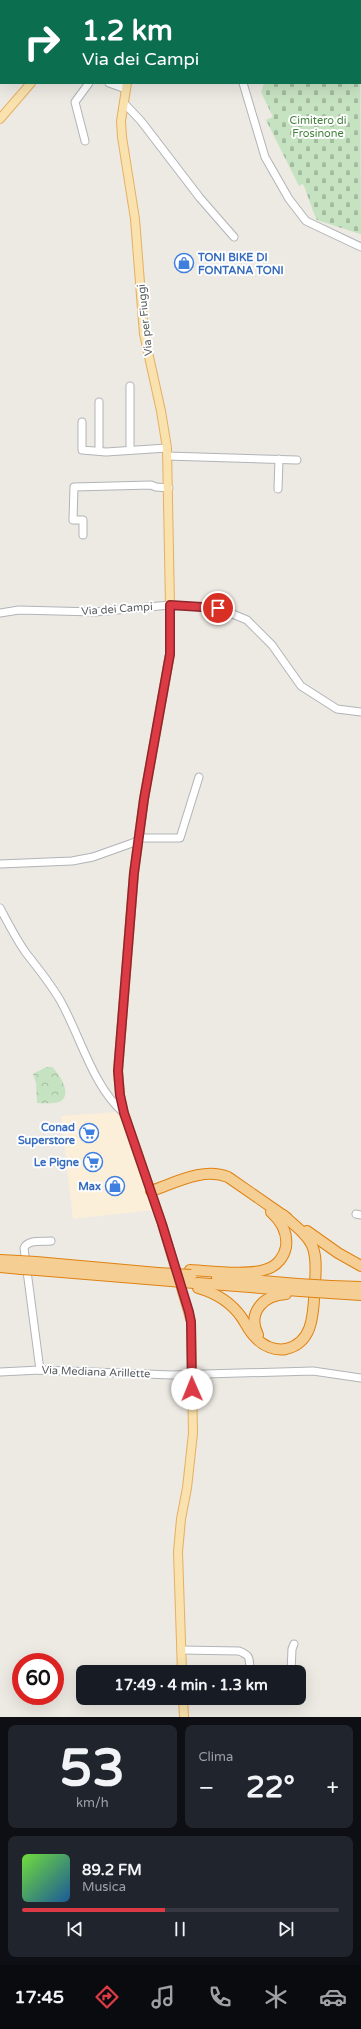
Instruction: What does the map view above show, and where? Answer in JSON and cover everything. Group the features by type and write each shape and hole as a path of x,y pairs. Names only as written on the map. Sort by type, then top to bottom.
{"highway":[{"path":"151,1191 198,1175 213,1173 228,1177 338,1253 361,1266"},
{"path":"172,1278 178,1285 193,1279 259,1271 272,1267 282,1257 286,1243 283,1228 271,1213 244,1188"},
{"path":"193,1279 232,1306 256,1339 272,1349 281,1350 294,1346 305,1337 312,1320 317,1261 311,1241 282,1215"},
{"path":"0,1260 20,1265"},
{"path":"0,1267 20,1265 36,1266 172,1278 330,1289 361,1295"},
{"path":"260,1341 254,1322 257,1308 261,1303 273,1296 299,1287"},
{"path":"330,1289 361,1287"}],"main road":[{"path":"0,119 30,84"},
{"name":"Via per Fiuggi","path":"127,86 121,121 122,137 135,219 144,334 161,411 167,452 169,488 170,654 138,840 118,1071 120,1095 124,1113 151,1191 191,1322 193,1433 178,1552 182,1665"},
{"path":"183,1705 184,1717"}],"street":[{"path":"85,141 75,102 88,84"},
{"path":"115,84 127,86"},
{"path":"243,84 265,158 289,200 306,221 361,248"},
{"path":"124,103 141,121 200,198 234,237"},
{"path":"130,386 130,450"},
{"path":"99,402 99,451"},
{"path":"82,422 82,450 130,450 297,460"},
{"path":"278,489 279,459"},
{"path":"83,535 83,520 73,520 74,486 151,485 169,488"},
{"name":"Via dei Campi","path":"0,613 18,610 95,612 170,605 218,608 246,620 272,645 301,686 337,709 361,712"},
{"path":"0,864 72,861 93,857 138,840 177,839 182,835 199,777"},
{"path":"0,908 26,952 61,1001 100,1081 114,1103 124,1113"},
{"path":"40,1370 24,1248 26,1244 30,1242 51,1241"},
{"name":"Via Mediana Arillette","path":"0,1372 40,1370 192,1374 314,1371 361,1378"},
{"path":"291,1665 292,1649 294,1644"},
{"path":"181,1650 239,1651 249,1656 250,1665"}],"shaded area":[{"path":"115,1112 122,1119 154,1210 73,1219 61,1116"}],"green space":[{"name":"Cimitero di Frosinone","path":"264,84 360,84 361,234 317,220 303,184 299,186 266,120 273,117 261,92"},
{"path":"46,1067 52,1067 64,1084 65,1095 59,1102 37,1103 36,1083 33,1074"}],"place":[{"name":"TONI BIKE DI FONTANA TONI","path":"184,263"},
{"name":"Conad Superstore","path":"89,1133"},
{"name":"Le Pigne","path":"93,1162"},
{"name":"Max","path":"115,1186"}],"route":[{"path":"192,1389 191,1322 189,1312 162,1224 124,1113 120,1095 118,1071 134,873 144,799 170,654 170,605 218,608"}]}
